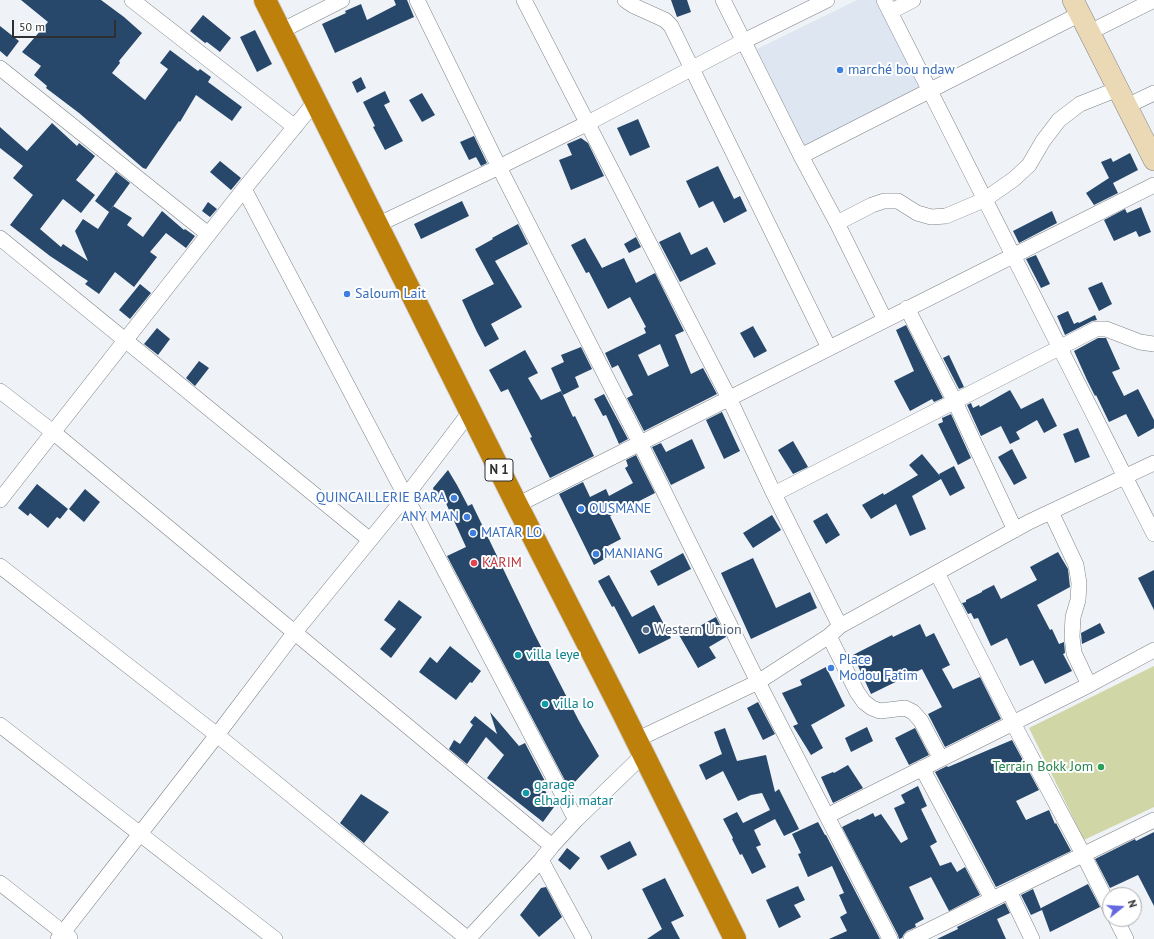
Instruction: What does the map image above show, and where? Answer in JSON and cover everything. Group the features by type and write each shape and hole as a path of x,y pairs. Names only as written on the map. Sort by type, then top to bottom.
{"highway":[{"name":"N 1","path":"265,0 470,412 736,939"}],"main road":[{"path":"1077,7 1154,160"}],"street":[{"path":"132,0 295,127"},
{"path":"281,32 342,0"},
{"path":"417,0 499,167 640,443 758,682 890,939"},
{"path":"524,0 729,398 774,494 835,631 857,692 864,702 872,708 880,711 905,708 913,712 921,721 941,759"},
{"path":"625,0 634,6 665,20 671,26 829,348"},
{"path":"723,0 801,156 837,223 884,320"},
{"path":"377,225 588,123 744,41 806,5 827,0"},
{"path":"913,0 887,6 1154,534"},
{"path":"1090,32 1154,0"},
{"path":"801,156 929,91 1077,7"},
{"path":"0,68 208,234"},
{"path":"837,223 872,204 884,201 898,201 917,213 931,217 946,216 984,200 1014,179 1029,165 1042,141 1059,120 1080,104 1154,93"},
{"path":"0,500 208,234 315,102"},
{"path":"517,505 1154,185"},
{"path":"244,189 576,820"},
{"path":"0,238 370,540"},
{"path":"907,308 955,402 1015,530"},
{"path":"774,494 1096,330 1106,329 1140,342 1154,344"},
{"path":"0,391 53,432 552,846"},
{"path":"0,883 64,937 140,834 217,736 295,632 406,496 470,412"},
{"path":"0,566 217,736 468,939 541,860 639,748 758,682 835,631 937,573 1015,530 1154,463"},
{"path":"1051,512 1076,565 1079,583 1078,600 1073,617 1072,637 1074,653 1089,685"},
{"path":"937,573 1013,723 1102,892"},
{"path":"828,816 1089,685 1154,650"},
{"path":"0,725 275,939"},
{"path":"922,768 992,899"},
{"path":"911,939 1154,820"},
{"path":"541,860 584,939"},
{"path":"1009,891 1032,939"},
{"path":"1120,927 1126,939"}],"shaded area":[{"name":"marché bou ndaw","path":"857,0 877,0 921,90 807,150 757,49"}],"green space":[{"name":"Terrain Bokk Jom","path":"1154,666 1154,807 1084,840 1029,728"}],"building":[{"path":"21,0 101,0 124,17 142,33 119,61 120,63 112,73 145,100 168,69 160,63 170,50 198,71 200,69 211,77 208,82 242,107 232,121 196,95 180,122 179,121 146,169 143,168 79,113 46,88 47,86 34,75 41,66 22,52 48,22"},
{"path":"394,0 407,0 414,17 335,53 322,24 361,4 367,20 396,5"},
{"path":"671,0 687,0 691,12 677,17"},
{"path":"203,15 231,38 220,52 207,42 205,43 190,31"},
{"path":"0,26 19,41 7,57 0,51"},
{"path":"255,30 272,64 257,72 240,37"},
{"path":"361,77 366,88 357,93 352,82"},
{"path":"385,91 390,102 384,105 403,141 385,150 373,127 375,126 363,102"},
{"path":"422,93 435,115 422,122 409,100"},
{"path":"638,119 650,147 630,156 617,128"},
{"path":"52,123 77,146 79,143 95,156 76,180 95,195 81,213 63,199 40,229 61,247 63,244 88,261 75,231 83,219 98,229 113,206 132,218 127,225 143,237 162,211 184,230 185,229 195,236 186,248 166,233 150,252 157,257 134,287 115,272 99,294 85,284 88,281 50,256 10,225 33,195 13,178 23,166 0,148 0,127 27,151"},
{"path":"474,136 487,163 481,166 476,157 469,160 460,142"},
{"path":"581,138 588,143 604,176 571,190 559,160 572,155 567,144"},
{"path":"1130,153 1138,170 1113,183 1118,193 1094,205 1086,193 1109,178 1101,162 1111,158 1113,162"},
{"path":"220,161 241,178 231,190 210,172"},
{"path":"718,166 734,199 740,196 747,211 724,223 713,201 699,208 686,181"},
{"path":"116,172 130,183 109,212 95,201"},
{"path":"462,201 469,216 421,239 414,224"},
{"path":"208,202 217,209 210,217 202,211"},
{"path":"1141,207 1151,232 1139,237 1136,231 1114,241 1104,220 1125,209 1127,213"},
{"path":"1052,211 1057,223 1019,243 1013,231"},
{"path":"518,224 528,244 495,261 522,307 491,324 499,339 485,347 462,300 494,284 475,249"},
{"path":"680,232 691,255 707,247 716,264 680,282 659,242"},
{"path":"636,237 641,247 629,253 624,244"},
{"path":"585,238 602,268 624,258 636,283 655,273 684,331 675,335 691,374 703,368 717,394 644,431 627,398 633,395 618,365 612,368 605,353 646,333 644,328 646,327 630,297 608,309 589,272 586,273 571,245","holes":["660,344 669,366 648,376 638,355"]},
{"path":"1036,255 1050,284 1041,288 1026,259"},
{"path":"1102,282 1112,304 1099,311 1088,288"},
{"path":"140,284 151,293 130,319 119,310"},
{"path":"1068,311 1074,324 1095,315 1097,320 1092,321 1065,335 1057,316"},
{"path":"906,325 943,398 934,402 932,399 910,411 894,381 914,371 896,330"},
{"path":"753,326 767,351 754,358 740,333"},
{"path":"157,328 170,339 158,355 144,344"},
{"path":"1098,338 1106,338 1120,369 1112,372 1124,396 1138,389 1154,420 1154,428 1138,437 1126,414 1109,422 1074,351"},
{"path":"581,347 592,369 575,377 579,387 563,395 551,368 564,362 561,355"},
{"path":"525,350 538,373 528,378 541,400 561,391 594,456 550,478 530,438 532,437 508,389 501,392 489,370"},
{"path":"949,355 964,387 959,389 943,358"},
{"path":"199,361 209,368 195,386 186,378"},
{"path":"1010,390 1021,409 1043,398 1057,426 1044,433 1037,420 1016,432 1020,439 1010,444 1001,426 981,436 967,405 971,403 973,408 979,405 980,407"},
{"path":"604,394 628,439 619,444 606,415 603,416 594,399"},
{"path":"722,412 740,451 724,459 706,420"},
{"path":"951,414 971,458 958,465 938,424 943,422 942,418"},
{"path":"1078,428 1090,457 1075,463 1063,434"},
{"path":"692,439 705,468 671,485 652,447 661,443 666,452"},
{"path":"793,441 808,467 793,474 778,450"},
{"path":"1012,449 1027,478 1014,485 998,457"},
{"path":"922,454 940,476 939,474 954,466 965,488 950,496 941,479 912,496 926,529 910,536 896,504 871,519 862,505 883,493 884,495 918,475 909,465"},
{"path":"636,455 655,493 610,516 621,539 602,549 606,558 594,565 559,494 583,482 590,497 606,489 609,496 633,483 625,468 628,466 626,460"},
{"path":"448,470 468,506 472,504 534,633 579,721 599,756 573,784 570,790 447,556 466,547 444,499 437,500 433,488"},
{"path":"37,484 68,509 60,519 57,517 48,528 30,513 28,516 18,508"},
{"path":"85,489 100,502 84,522 69,509"},
{"path":"827,513 840,535 826,544 813,521"},
{"path":"772,515 781,530 753,548 743,533"},
{"path":"1058,552 1068,569 1070,587 1037,605 1050,630 1052,629 1059,644 1064,642 1065,653 1063,654 1072,671 1045,684 1033,660 1020,666 1007,638 991,646 978,618 974,619 971,613 968,614 962,603 994,585 1001,599 1037,580 1030,567"},
{"path":"683,553 691,569 658,586 650,571"},
{"path":"753,558 776,608 810,592 817,608 751,639 721,573"},
{"path":"1154,570 1154,610 1138,578"},
{"path":"609,575 632,617 654,605 671,638 639,654 614,606 612,607 598,581"},
{"path":"399,600 422,617 391,658 380,649 396,629 384,620"},
{"path":"716,617 726,637 709,647 716,658 698,668 679,635 696,625 698,627"},
{"path":"1100,623 1105,633 1082,644 1081,633"},
{"path":"920,624 926,637 934,633 950,665 942,669 953,689 980,677 1001,719 945,747 928,714 942,707 922,669 871,694 853,655 892,635 893,637"},
{"path":"450,646 481,671 456,700 419,672 430,657 437,663"},
{"path":"826,667 845,706 811,725 823,748 811,755 793,726 798,724 782,693 802,685 800,680"},
{"path":"758,702 775,734 763,740 747,708"},
{"name":"garage elhadji matar","path":"490,712 519,746 525,743 547,785 541,783 554,807 543,822 487,778 504,755 486,737 467,764 449,749 454,740 460,744 473,725 470,722 475,716 497,734"},
{"path":"867,727 873,741 851,752 845,738"},
{"path":"725,728 737,761 766,755 775,792 779,789 799,829 784,836 775,819 754,830 761,845 756,847 766,867 752,874 742,854 740,855 723,819 737,812 743,823 770,810 762,793 751,795 738,801 723,771 706,780 699,765 722,754 714,732"},
{"path":"915,728 929,755 909,765 895,738"},
{"path":"1012,740 1039,790 1016,801 1026,820 1049,810 1055,824 1056,823 1071,851 996,887 935,772"},
{"path":"848,765 863,788 833,803 821,777 833,772 834,773"},
{"path":"918,786 927,806 921,809 937,842 930,846 940,866 951,862 957,872 965,867 980,895 949,911 931,877 909,887 924,919 915,924 916,927 907,931 902,938 899,939 842,827 873,813 875,817 881,814 901,843 908,839 894,808 905,803 901,795"},
{"path":"361,794 389,812 364,843 340,823"},
{"path":"818,822 880,939 829,939 847,931 840,917 847,913 839,895 844,893 832,866 808,877 798,854 801,853 792,834"},
{"path":"1154,832 1154,906 1138,875 1109,887 1095,859 1135,839 1136,841"},
{"path":"630,841 637,855 608,870 600,856"},
{"path":"567,848 580,858 570,870 558,860"},
{"path":"665,878 684,916 671,922 680,939 647,939 662,929 642,889"},
{"path":"1088,884 1100,907 1050,932 1042,910 1031,915 1021,895 1033,889 1041,909"},
{"path":"798,886 805,900 794,905 801,917 779,928 766,900"},
{"path":"546,887 562,917 539,937 520,915 541,888"},
{"path":"1005,903 1010,913 997,919 1006,939 937,939 958,929 957,927"}],"place":[{"name":"marché bou ndaw","path":"840,70"},
{"name":"Saloum Lait","path":"347,294"},
{"name":"QUINCAILLERIE BARA","path":"454,498"},
{"name":"OUSMANE","path":"581,509"},
{"name":"ANY MAN","path":"467,517"},
{"name":"MATAR LO","path":"473,533"},
{"name":"MANIANG","path":"596,554"},
{"name":"KARIM","path":"474,563"},
{"name":"Western Union","path":"646,630"},
{"name":"villa leye","path":"518,655"},
{"name":"Place Modou Fatim","path":"831,668"},
{"name":"villa lo","path":"545,704"},
{"name":"Terrain Bokk Jom","path":"1101,767"},
{"name":"garage elhadji matar","path":"526,793"}]}
